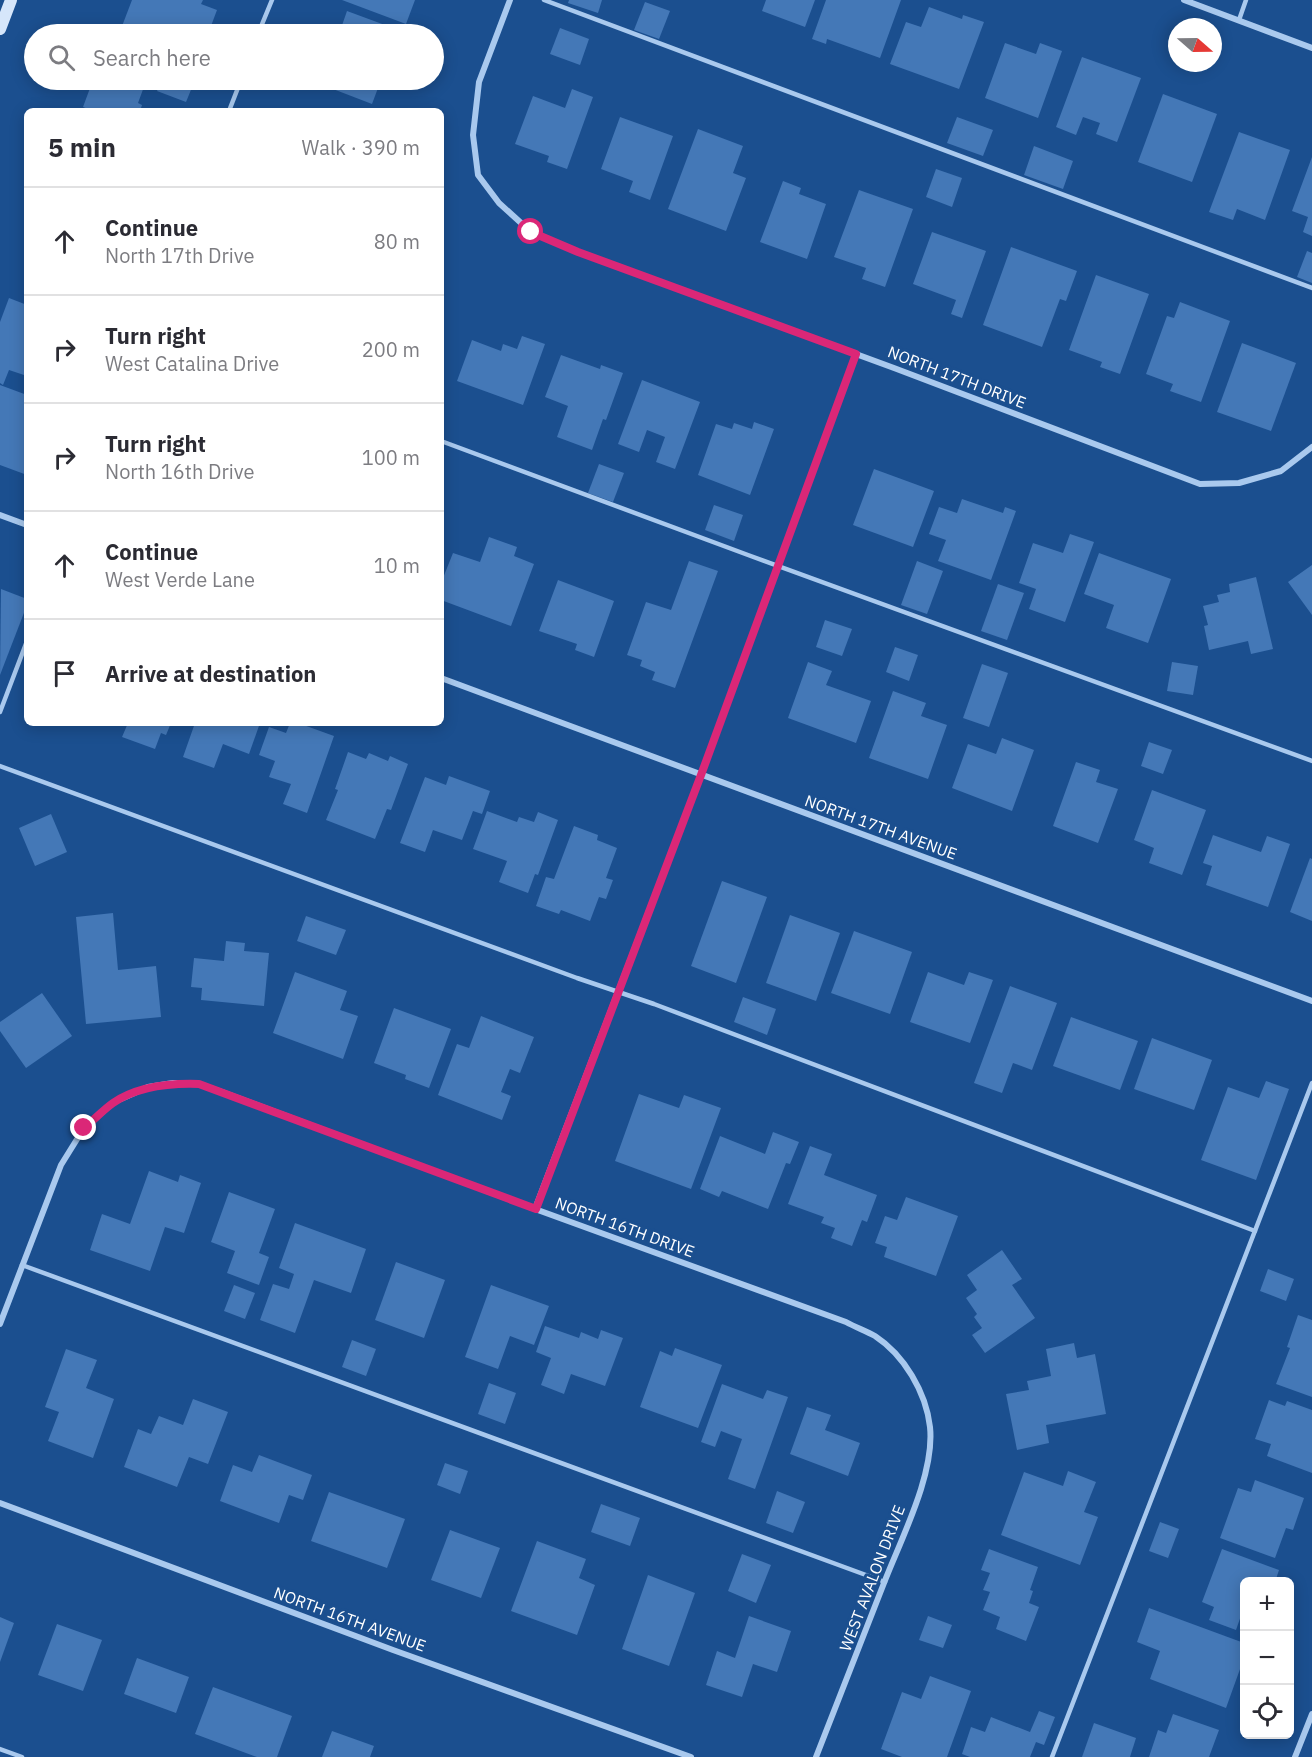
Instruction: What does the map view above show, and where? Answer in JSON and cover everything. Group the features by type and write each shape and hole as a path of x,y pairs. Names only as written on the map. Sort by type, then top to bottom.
{"main road":[{"path":"0,29 11,0"}],"street":[{"name":"NORTH 17TH DRIVE","path":"510,0 479,82 473,135 478,175 500,203 531,232 578,252 1200,484 1239,483 1281,471 1312,447"},
{"path":"1184,0 1312,48"},
{"path":"536,1209 701,775 856,354"},
{"path":"0,515 24,524"},
{"name":"NORTH 17TH AVENUE","path":"444,679 1312,1001"},
{"name":"NORTH 16TH DRIVE","path":"0,1324 61,1165 84,1128 114,1102 148,1087 173,1083 199,1084 846,1322 875,1336 896,1354 913,1377 925,1404"},
{"name":"WEST AVALON DRIVE","path":"816,1757 915,1507 929,1459 930,1428 925,1404"},
{"name":"NORTH 16TH AVENUE","path":"0,1503 393,1650 691,1757"},
{"path":"1295,1757 1312,1714"}],"lane":[{"path":"262,24 272,0"},
{"path":"544,0 1312,288"},
{"path":"1239,21 1246,0"},
{"path":"230,108 237,90"},
{"path":"444,442 1312,761"},
{"path":"0,712 24,649"},
{"path":"0,766 654,1004 1255,1231"},
{"path":"1052,1757 1312,1083"},
{"path":"22,1265 885,1582"},
{"path":"0,1749 22,1757"}],"building":[{"path":"132,0 203,0 201,4 217,10 212,24 123,24"},
{"path":"342,0 415,0 406,24"},
{"path":"569,0 602,0 598,13 568,3"},
{"path":"766,0 815,0 805,27 762,11"},
{"path":"826,0 901,0 880,58 827,39 826,44 812,39"},
{"path":"645,2 670,11 659,39 634,30"},
{"path":"929,7 962,19 963,15 984,22 959,89 890,64 906,22 921,27"},
{"path":"347,11 382,24 342,24"},
{"path":"560,28 589,39 580,65 550,54"},
{"path":"1005,43 1036,54 1040,43 1062,51 1038,118 985,98"},
{"path":"1082,57 1141,78 1117,142 1096,134 1100,123 1083,117 1076,135 1056,127"},
{"path":"572,89 593,97 567,169 547,162 549,156 515,144 533,96 565,108"},
{"path":"89,90 143,90 138,103 142,105 141,108 83,107"},
{"path":"158,90 191,90 186,102"},
{"path":"336,90 377,90 372,104"},
{"path":"1163,94 1217,114 1192,182 1138,162"},
{"path":"620,117 673,136 650,200 629,192 633,181 601,169"},
{"path":"957,117 993,130 983,156 947,143"},
{"path":"698,129 743,146 733,173 746,178 726,231 668,209"},
{"path":"1239,132 1290,150 1265,220 1237,209 1233,220 1209,212"},
{"path":"1034,146 1073,161 1063,189 1024,175"},
{"path":"1312,157 1312,236 1303,232 1308,217 1292,211"},
{"path":"936,169 962,178 952,207 926,197"},
{"path":"783,181 801,188 799,194 826,204 807,259 760,242"},
{"path":"859,190 913,209 885,287 862,279 866,268 834,257"},
{"path":"932,232 986,251 962,318 951,314 956,300 913,284"},
{"path":"1011,247 1077,271 1066,301 1060,299 1042,347 983,325"},
{"path":"1307,251 1312,253 1312,283 1297,277"},
{"path":"1096,275 1149,294 1120,374 1100,367 1102,362 1069,350"},
{"path":"9,298 24,304 24,375 9,370 3,385 0,383 0,322"},
{"path":"1180,302 1230,321 1201,402 1170,391 1173,384 1146,374 1167,316 1174,318"},
{"path":"522,336 545,344 523,405 457,381 472,340 501,351 503,344 517,349"},
{"path":"1242,343 1296,363 1271,431 1217,412"},
{"path":"561,355 600,369 601,365 623,373 592,450 557,437 568,406 545,397"},
{"path":"642,380 700,402 675,469 656,462 665,437 647,430 639,452 618,444"},
{"path":"0,385 24,394 24,474 0,465"},
{"path":"754,422 774,429 750,495 698,475 716,424 732,429 734,423 752,429"},
{"path":"599,464 624,473 613,502 588,493"},
{"path":"874,469 934,491 913,547 853,525"},
{"path":"962,499 1003,513 1005,507 1016,511 991,580 938,561 946,540 929,534 939,507 957,513"},
{"path":"714,505 743,515 734,541 705,530"},
{"path":"1070,534 1094,542 1065,622 1029,609 1036,589 1019,583 1033,543 1063,553"},
{"path":"489,537 517,547 514,556 534,564 511,626 444,601 444,576 453,553 480,562"},
{"path":"1099,553 1171,579 1148,643 1106,628 1114,605 1084,594"},
{"path":"689,561 718,571 675,688 652,680 655,672 640,666 642,660 627,655 646,602 671,610"},
{"path":"917,561 943,571 927,614 901,605"},
{"path":"1312,565 1312,615 1288,582"},
{"path":"1256,577 1273,649 1251,654 1248,641 1209,650 1204,626 1208,625 1203,606 1219,602 1217,595 1230,592 1229,584"},
{"path":"558,580 614,601 594,657 575,650 577,644 539,631"},
{"path":"998,584 1024,593 1007,640 981,631"},
{"path":"1,589 24,598 24,613 0,675"},
{"path":"825,620 852,629 842,656 816,647"},
{"path":"895,647 918,655 909,681 886,672"},
{"path":"808,662 832,671 826,685 871,701 856,743 788,718"},
{"path":"1172,662 1198,666 1193,695 1167,691"},
{"path":"982,664 1008,673 989,727 963,718"},
{"path":"893,691 926,703 921,716 947,725 928,779 869,758"},
{"path":"127,726 170,726 166,735 161,733 155,749 122,737"},
{"path":"194,726 259,726 249,754 223,744 214,768 183,757"},
{"path":"289,726 306,726 334,736 307,813 283,804 291,784 269,777 275,761 259,755 269,727 286,733"},
{"path":"1002,738 1034,750 1012,811 952,788 968,744 996,754"},
{"path":"1149,742 1172,750 1163,774 1141,766"},
{"path":"348,752 366,759 369,753 388,761 390,756 408,764 391,810 387,809 375,839 326,820 338,790 335,789"},
{"path":"1076,762 1100,770 1096,782 1118,789 1098,843 1053,826"},
{"path":"449,776 490,791 482,814 473,811 462,840 433,830 425,852 400,843 425,777 446,785"},
{"path":"1152,790 1206,810 1182,875 1149,863 1154,848 1134,840"},
{"path":"487,811 517,822 519,817 534,822 538,812 558,820 538,875 535,874 528,893 499,882 507,861 473,849"},
{"path":"51,814 67,852 35,866 19,828"},
{"path":"574,826 598,835 597,840 617,848 606,878 613,880 606,899 599,897 590,921 561,910 559,914 536,906 546,877 554,879"},
{"path":"1213,835 1261,852 1267,836 1290,844 1268,907 1206,885 1212,866 1203,863"},
{"path":"1310,858 1312,859 1312,921 1290,912"},
{"path":"722,881 767,897 736,983 691,966"},
{"path":"113,913 118,970 156,966 161,1017 86,1024 76,917"},
{"path":"790,915 840,933 816,1001 766,983"},
{"path":"306,916 346,930 336,955 297,941"},
{"path":"854,931 912,952 890,1014 831,993"},
{"path":"226,941 245,943 244,951 269,953 264,1006 201,1000 202,988 191,987 194,958 224,961"},
{"path":"295,972 347,991 340,1010 358,1016 343,1059 273,1033"},
{"path":"928,972 964,985 969,972 993,980 970,1043 910,1022"},
{"path":"1010,986 1057,1003 1032,1070 1013,1063 1002,1093 974,1083"},
{"path":"42,993 72,1036 26,1068 0,1031 0,1022"},
{"path":"743,997 776,1009 767,1035 734,1022"},
{"path":"394,1008 451,1029 429,1088 405,1079 406,1075 374,1063"},
{"path":"481,1016 534,1037 520,1073 510,1069 501,1092 511,1096 502,1120 438,1095 457,1044 469,1048"},
{"path":"1071,1017 1138,1041 1120,1090 1053,1066"},
{"path":"1152,1038 1212,1060 1194,1110 1134,1089"},
{"path":"1266,1081 1289,1089 1256,1180 1201,1160 1228,1087 1259,1098"},
{"path":"639,1094 679,1108 684,1095 721,1108 691,1189 615,1161"},
{"path":"773,1132 799,1142 790,1164 786,1163 768,1209 722,1191 719,1197 700,1189 720,1136 765,1154"},
{"path":"810,1146 832,1154 824,1175 877,1195 867,1222 862,1220 852,1246 831,1238 835,1228 821,1223 824,1217 788,1204"},
{"path":"149,1171 178,1182 180,1175 201,1183 184,1233 165,1227 150,1271 90,1250 102,1214 130,1224"},
{"path":"229,1192 275,1209 259,1253 269,1257 259,1285 227,1273 235,1251 211,1242"},
{"path":"906,1197 958,1216 936,1276 884,1257 887,1247 875,1243 885,1216 897,1220"},
{"path":"295,1223 366,1249 351,1293 314,1280 295,1333 260,1320 273,1284 289,1289 294,1274 279,1268"},
{"path":"1002,1250 1022,1279 1012,1285 1035,1318 985,1353 972,1335 982,1328 974,1317 977,1314 966,1298 977,1290 967,1275"},
{"path":"396,1262 445,1280 424,1338 375,1320"},
{"path":"1268,1269 1294,1279 1286,1301 1260,1291"},
{"path":"234,1285 255,1293 245,1319 224,1311"},
{"path":"491,1285 549,1306 534,1345 510,1336 498,1369 465,1357"},
{"path":"1298,1315 1312,1320 1312,1397 1276,1384 1290,1348 1287,1347"},
{"path":"545,1326 579,1338 581,1332 598,1339 601,1330 623,1338 605,1386 571,1374 564,1394 541,1385 551,1358 536,1352"},
{"path":"352,1340 376,1349 366,1376 342,1367"},
{"path":"1074,1343 1077,1358 1095,1354 1106,1414 1046,1425 1049,1443 1017,1450 1006,1394 1029,1390 1027,1381 1051,1376 1046,1349"},
{"path":"675,1348 722,1365 698,1428 640,1407 660,1351 672,1356"},
{"path":"66,1349 97,1360 86,1388 114,1399 93,1458 48,1441 59,1412 45,1407"},
{"path":"489,1383 516,1393 505,1424 478,1414"},
{"path":"722,1384 763,1399 767,1390 788,1397 755,1489 728,1479 742,1439 721,1431 715,1447 701,1442"},
{"path":"193,1399 228,1412 208,1464 189,1457 177,1487 124,1467 138,1429 151,1434 159,1416 183,1425"},
{"path":"1269,1400 1285,1406 1287,1401 1312,1410 1312,1473 1267,1456 1271,1444 1255,1439"},
{"path":"807,1407 831,1415 825,1430 860,1443 848,1476 790,1454"},
{"path":"259,1455 312,1475 303,1500 289,1495 279,1523 220,1501 233,1465 252,1472"},
{"path":"445,1463 468,1471 460,1494 437,1485"},
{"path":"1068,1471 1096,1482 1084,1512 1098,1517 1080,1565 1001,1535 1024,1472 1063,1486"},
{"path":"1255,1480 1304,1498 1293,1530 1286,1528 1275,1558 1220,1538 1238,1488 1251,1492"},
{"path":"777,1491 805,1502 793,1533 766,1523"},
{"path":"329,1492 405,1519 387,1568 311,1541"},
{"path":"601,1504 640,1518 630,1546 591,1532"},
{"path":"1160,1522 1179,1529 1168,1558 1149,1551"},
{"path":"450,1530 500,1548 481,1598 431,1580"},
{"path":"537,1541 586,1559 579,1578 595,1585 577,1635 511,1611"},
{"path":"989,1549 1038,1567 1030,1590 1033,1591 1029,1603 1039,1607 1026,1641 996,1629 1000,1617 983,1610 990,1592 983,1590 990,1573 981,1570"},
{"path":"1222,1549 1279,1570 1277,1577 1240,1577 1240,1618 1236,1630 1209,1620 1214,1607 1202,1602"},
{"path":"742,1554 771,1565 756,1603 728,1591"},
{"path":"648,1575 695,1593 669,1666 622,1649"},
{"path":"1149,1608 1240,1642 1240,1669 1226,1708 1150,1679 1160,1651 1137,1642"},
{"path":"749,1616 791,1631 777,1672 753,1664 742,1697 706,1685 717,1651 735,1658"},
{"path":"928,1616 952,1625 943,1648 919,1640"},
{"path":"0,1617 14,1623 0,1662"},
{"path":"57,1624 102,1640 83,1691 38,1675"},
{"path":"137,1658 189,1677 176,1713 124,1694"},
{"path":"930,1676 971,1691 947,1757 902,1757 881,1749 902,1692 921,1699"},
{"path":"213,1687 292,1716 277,1757 257,1757 195,1734"},
{"path":"1039,1711 1055,1717 1044,1745 1036,1742 1030,1757 970,1757 962,1754 971,1727 985,1732 991,1717 1030,1732"},
{"path":"1173,1714 1219,1730 1209,1757 1149,1757 1158,1730 1166,1733"},
{"path":"1094,1723 1136,1738 1130,1757 1082,1757"},
{"path":"332,1731 374,1746 370,1757 322,1757"}],"route":[{"path":"84,1128 114,1102 148,1087 173,1083 199,1084 536,1209 701,775 856,354 578,252 531,232"}]}
